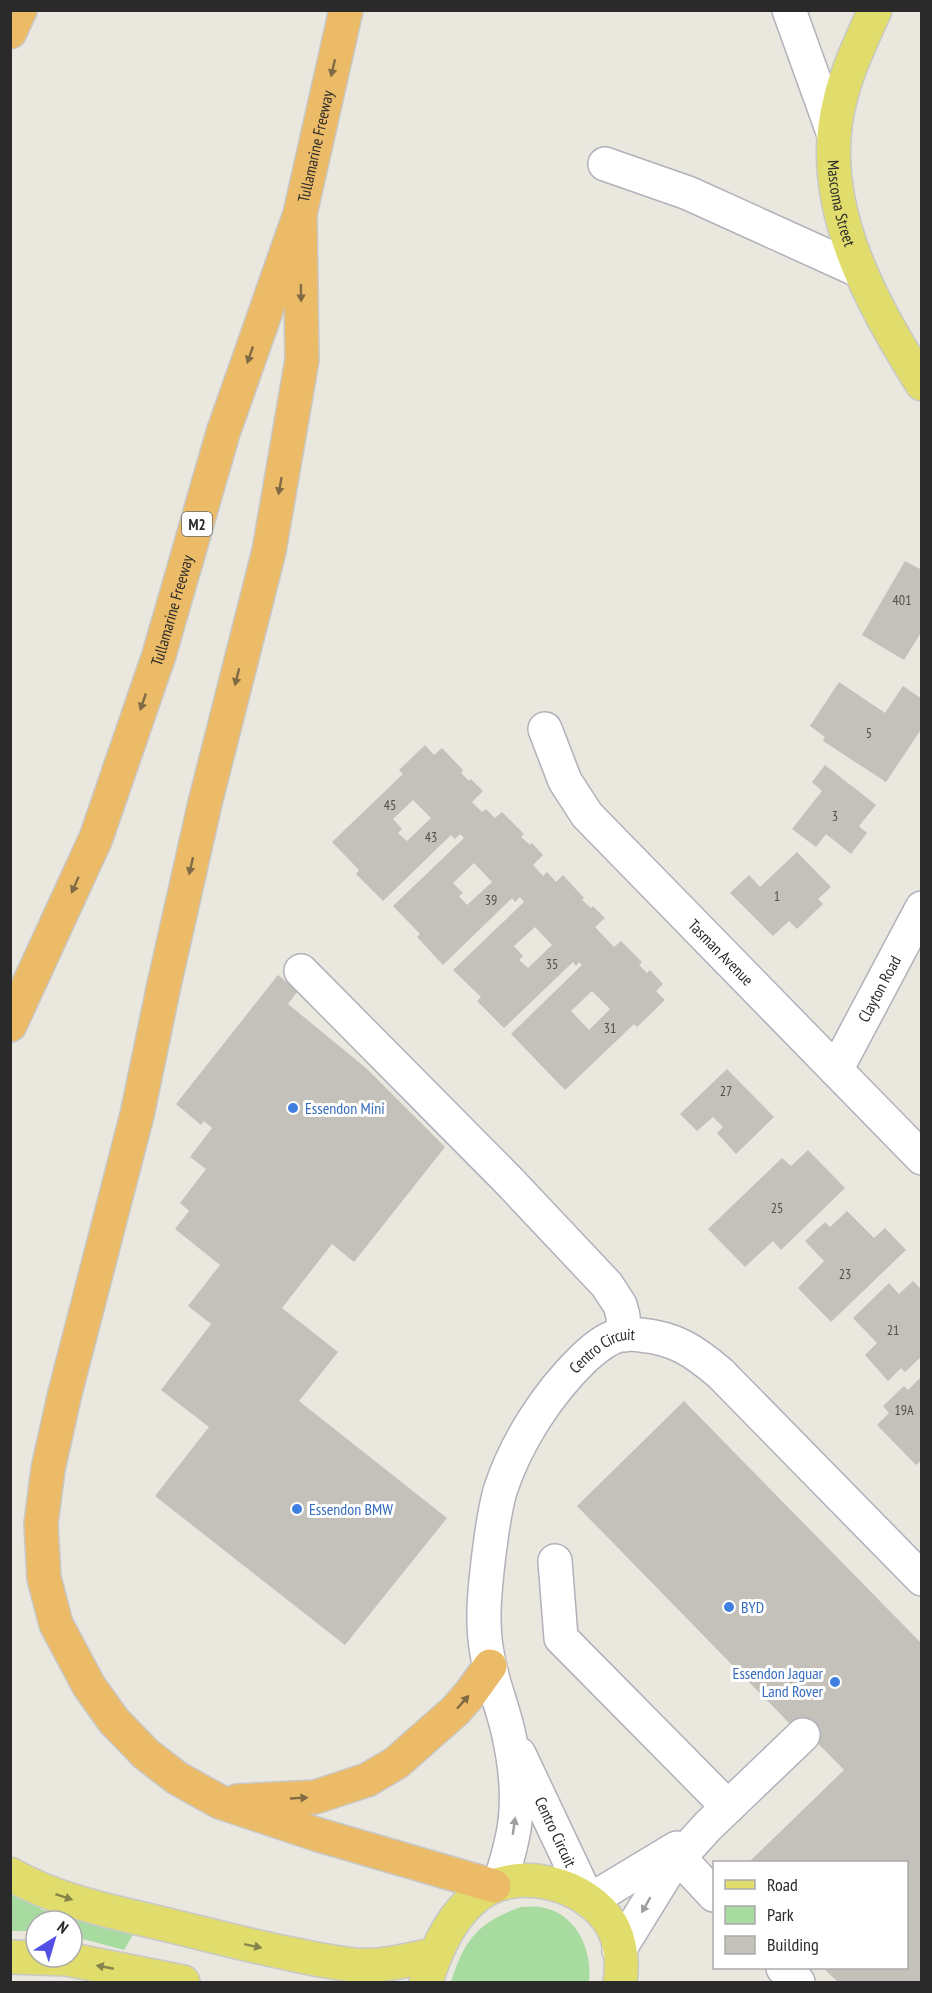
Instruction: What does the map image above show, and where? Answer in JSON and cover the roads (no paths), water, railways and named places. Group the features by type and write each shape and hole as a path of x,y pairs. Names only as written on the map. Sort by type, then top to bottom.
{"highway":[{"path":"10,32 20,10"},
{"name":"Tullamarine Freeway","path":"10,1025 96,838 159,655 223,434 300,214 346,10"},
{"path":"300,214 302,360 269,551 205,803 137,1115 65,1393 48,1469 40,1524 44,1578 56,1624 89,1686 114,1721 146,1754 177,1778 220,1802 330,1839 497,1884"},
{"path":"220,1802 315,1797 366,1780 396,1763 455,1711 490,1666"}],"main road":[{"name":"Mascoma Street","path":"874,10 840,100 834,135 834,166 841,214 860,271 888,330 921,384"},
{"path":"10,1874 45,1891 94,1906 245,1945 355,1965 431,1968 452,1926 476,1897 497,1884 517,1881 543,1883 563,1887 588,1900 605,1916 612,1925 622,1970"},
{"path":"10,1957 68,1959 183,1983"}],"street":[{"path":"789,10 834,135"},
{"path":"605,164 688,194 860,271"},
{"name":"Tasman Avenue","path":"544,729 565,781 587,815 921,1158"},
{"name":"Clayton Road","path":"836,1070 921,908"},
{"path":"301,971 502,1173 607,1285 620,1305 624,1335"},
{"name":"Centro Circuit","path":"497,1884 512,1839 516,1815 516,1780 508,1731 490,1666 484,1631 483,1609 492,1531 500,1492 511,1464 534,1421 568,1376 596,1347 615,1336 632,1334 657,1336 679,1343 700,1356 720,1373 921,1579"},
{"path":"555,1561 561,1638 718,1816"},
{"name":"Centro Circuit","path":"508,1731 588,1900"},
{"path":"588,1900 677,1854 803,1735"},
{"path":"677,1854 713,1894"},
{"path":"622,1970 663,1877 677,1854"},
{"path":"784,1969 798,1983"}],"place":[{"name":"Essendon Mini","path":"293,1108"},
{"name":"Essendon BMW","path":"297,1509"},
{"name":"BYD","path":"729,1607"},
{"name":"Essendon Jaguar Land Rover","path":"835,1682"}]}
